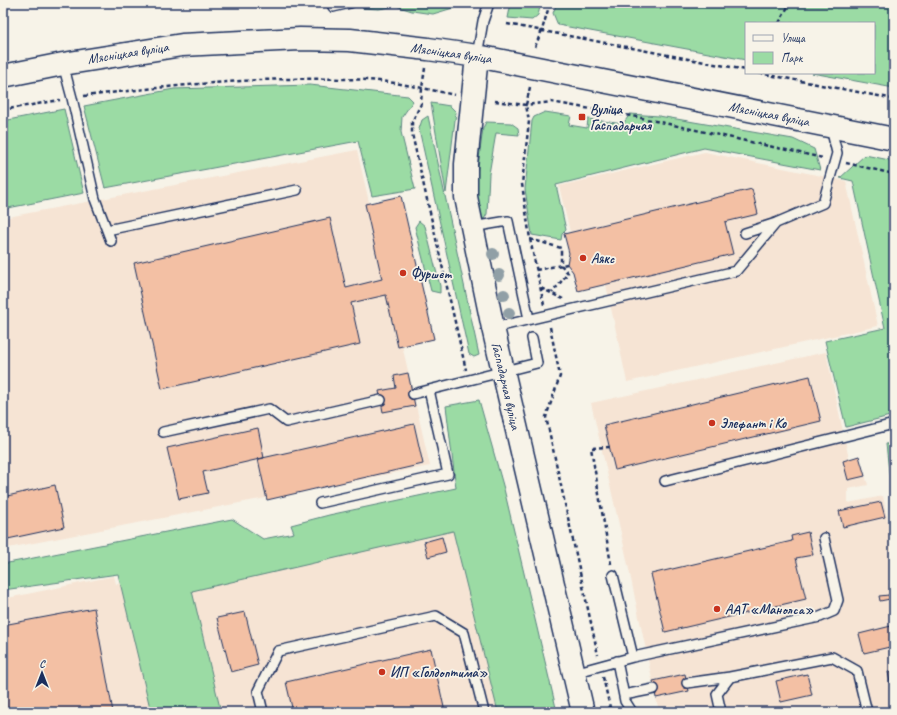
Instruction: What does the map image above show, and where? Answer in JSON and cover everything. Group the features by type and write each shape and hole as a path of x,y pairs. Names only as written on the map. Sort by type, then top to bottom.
{"main road":[{"name":"Мясніцкая вуліца","path":"3,76 63,64 182,45 300,39 350,40 478,56 894,139"},
{"name":"Гаспадарчая вуліца","path":"478,56 466,164 466,197 493,328 583,712"}],"lane":[{"path":"333,7 350,3"},
{"path":"478,56 483,21 490,3"},
{"path":"63,64 95,199 111,241"},
{"path":"746,233 776,223 824,203 837,152 830,126"},
{"path":"107,230 297,190"},
{"path":"472,227 508,221 529,319"},
{"path":"493,328 736,271 776,223"},
{"path":"413,394 536,363 532,338"},
{"path":"320,503 448,474 429,390"},
{"path":"163,432 269,409 286,422 381,400"},
{"path":"665,481 894,424"},
{"path":"574,673 633,657 820,617 834,611 838,600 824,538"},
{"path":"613,575 633,657"},
{"path":"263,712 258,691 278,651 436,616 464,633 484,712"},
{"path":"687,683 832,657 857,672 867,712"},
{"path":"617,661 625,701 632,712"},
{"path":"721,712 717,694 730,676"},
{"path":"624,695 654,689"}],"path":[{"path":"535,47 550,3"},
{"path":"780,22 790,3"},
{"path":"507,24 745,70"},
{"path":"425,68 421,104 412,122 412,134 468,380"},
{"path":"764,74 894,99"},
{"path":"3,110 72,98 171,86 290,78 370,80 422,88 459,96"},
{"path":"530,86 526,105 529,121 522,184 536,270 560,376 546,417 611,712"},
{"path":"495,101 526,105 551,102 637,117 894,174"},
{"path":"530,239 561,248 561,265 568,273 552,293 540,288"},
{"path":"536,270 568,264"},
{"path":"610,447 591,448 613,575"}],"shaded area":[{"path":"357,150 430,466 3,549 3,218"},
{"path":"705,152 846,181 878,326 627,382 606,285 578,291 573,272 567,264 569,253 564,234 570,232 559,186"},
{"path":"826,352 849,459 859,456 868,485 848,489 848,503 883,496 894,553 894,712 659,712 624,546 591,403"},
{"path":"486,496 537,712 3,712 3,599 114,576 116,584 177,575"}],"green space":[{"path":"390,3 463,3 463,5 433,14 412,11 396,6 379,9 362,8"},
{"path":"511,3 541,3 538,15 532,20 508,18"},
{"path":"557,3 894,3 894,88 817,74 875,74 875,22 745,22 745,60 558,25 553,13"},
{"path":"310,85 408,96 413,101 402,117 401,132 415,189 372,196 358,141 105,188 84,106 174,89"},
{"path":"431,103 450,106 456,112 446,193"},
{"path":"64,109 84,193 3,209 3,121"},
{"path":"545,112 571,116 569,125 587,128 588,119 623,124 630,114 659,116 793,139 814,149 820,170 704,148 556,185 566,230 562,234 561,240 532,235 525,189 532,121 534,117"},
{"path":"428,116 479,355 474,357 469,354 419,129 422,120"},
{"path":"486,122 511,123 518,128 519,135 496,133 489,174 487,214 484,219 477,218 477,175 483,128"},
{"path":"865,155 894,161 894,415 846,427 825,341 885,328 853,181 840,178"},
{"path":"419,221 425,226 440,286 440,293 431,291 415,227"},
{"path":"479,400 504,489 557,712 498,712 453,531 192,591 221,712 151,712 118,574 3,590 3,564 232,519 263,539 294,533 291,525 329,515 456,488 446,406"},
{"path":"894,443 894,508 886,444"}],"building":[{"path":"752,189 758,214 725,222 733,254 578,291 573,272 567,264 569,253 564,234"},
{"path":"401,196 434,339 398,347 386,295 351,303 360,344 162,389 134,263 330,218 346,288 382,279 365,204"},
{"path":"408,373 415,406 383,412 379,391 396,388 394,376"},
{"name":"Элефант і Ко","path":"810,376 821,421 615,470 604,425"},
{"path":"414,424 423,464 267,500 258,459"},
{"path":"258,428 264,458 203,472 208,493 179,499 167,448"},
{"path":"859,456 865,476 848,480 843,461"},
{"path":"55,485 64,527 3,540 3,497"},
{"path":"881,502 885,517 843,527 839,511"},
{"path":"808,532 813,555 796,558 806,599 665,632 651,574 792,541 791,536"},
{"path":"442,537 446,552 428,557 424,542"},
{"path":"889,595 890,599 880,601 879,596"},
{"path":"94,608 113,712 3,712 3,625"},
{"path":"245,612 258,665 231,672 217,618"},
{"path":"891,626 894,646 864,653 859,634"},
{"name":"ИП «Голдоптима»","path":"431,649 445,712 293,712 286,682"},
{"path":"894,671 894,687 891,687 888,672"},
{"path":"685,674 689,691 656,698 653,681"},
{"path":"807,674 812,695 781,702 776,681"}],"place":[{"name":"Вуліца Гаспадарчая","path":"582,117"},
{"name":"Аякс","path":"583,258"},
{"name":"Фуршет","path":"403,273"},
{"name":"Элефант і Ко","path":"712,423"},
{"name":"ААТ «Манолса»","path":"717,609"},
{"name":"ИП «Голдоптима»","path":"382,672"}]}
